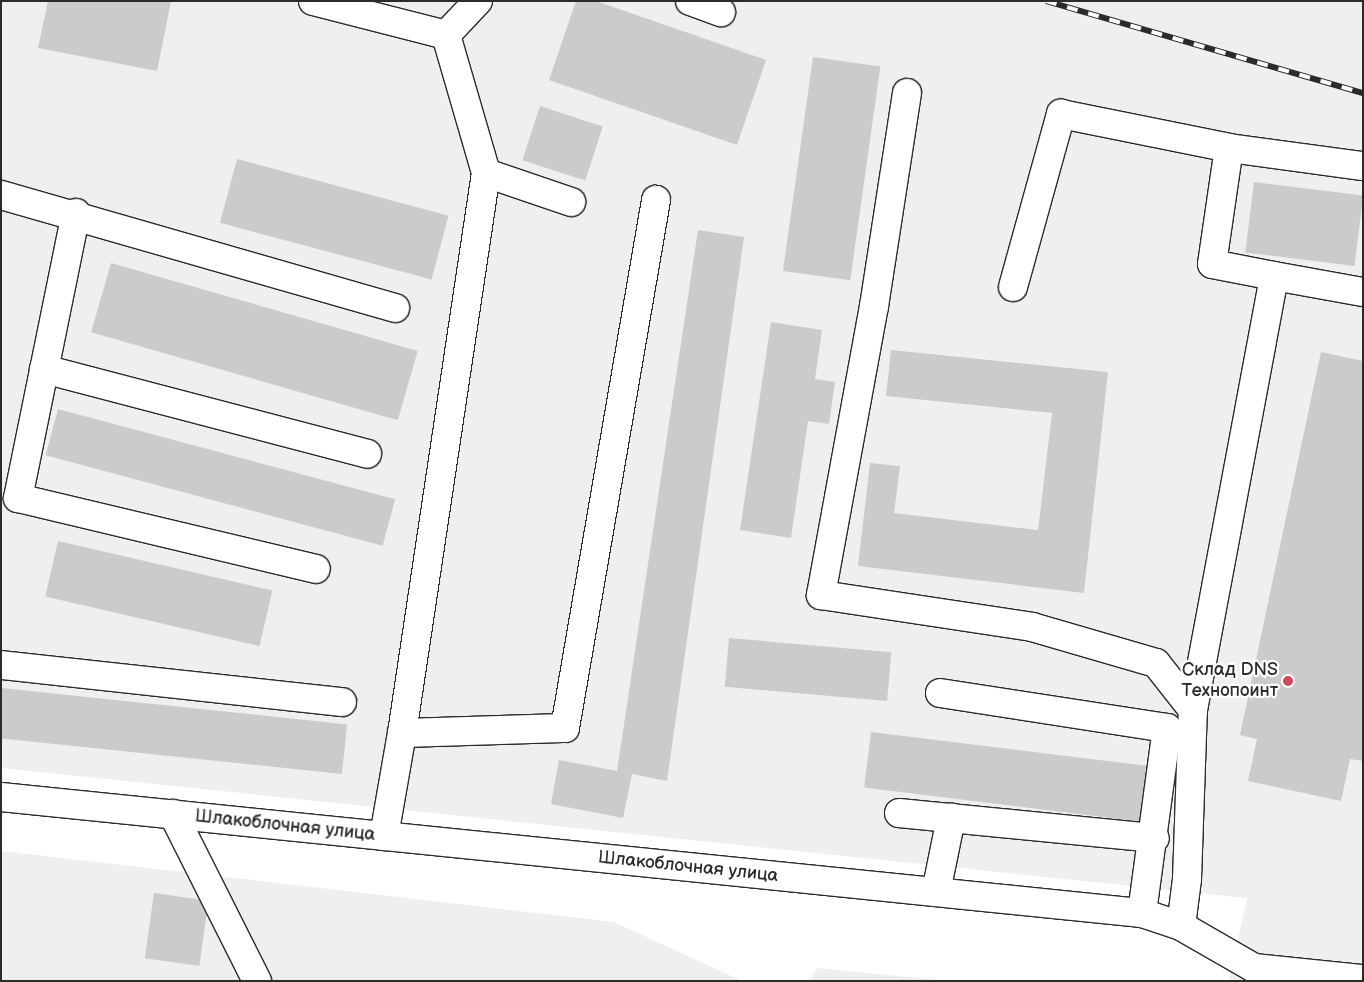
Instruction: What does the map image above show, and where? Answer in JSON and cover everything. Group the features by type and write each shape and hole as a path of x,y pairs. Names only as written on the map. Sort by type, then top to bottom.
{"street":[{"path":"313,1 446,35"},
{"path":"446,35 478,1"},
{"path":"690,1 721,12"},
{"path":"384,836 402,733 486,173 446,35"},
{"path":"907,94 874,306 821,595 1032,627 1156,663 1193,710"},
{"path":"1012,287 1061,114 1228,148 1363,166"},
{"path":"1228,148 1212,264 1363,292"},
{"path":"486,173 571,202"},
{"path":"1,194 76,213 396,308"},
{"path":"402,733 565,728 656,200"},
{"path":"76,213 18,498 316,569"},
{"path":"1181,926 1187,879 1193,710 1274,276"},
{"path":"44,369 367,454"},
{"path":"1,665 342,702"},
{"path":"940,693 1167,728 1155,838 1142,913"},
{"name":"Шлакоблочная улица","path":"1,797 1142,913 1181,926 1253,974 1363,979"},
{"path":"900,813 1155,838"},
{"path":"173,814 257,981"},
{"path":"936,892 951,818"}],"shaded area":[{"path":"1,1 1363,1 1363,981 1229,981 1247,898 1,768"},
{"path":"1,851 614,922 742,981 1,981"},
{"path":"817,968 949,981 809,981"}],"building":[{"path":"48,1 171,1 157,71 38,48"},
{"path":"576,1 596,1 766,60 737,145 549,80"},
{"path":"813,57 880,66 850,280 783,271"},
{"path":"540,106 603,126 585,181 522,160"},
{"path":"237,159 449,216 431,279 220,223"},
{"path":"1254,182 1363,195 1355,266 1245,252"},
{"path":"698,230 744,237 667,781 632,774 623,818 551,804 559,760 617,771"},
{"path":"111,263 418,351 398,420 91,332"},
{"path":"771,322 822,330 815,379 835,382 829,424 808,421 791,538 740,530"},
{"path":"891,350 1108,372 1084,593 858,566 870,463 900,466 894,513 1038,530 1052,413 886,396"},
{"path":"1321,352 1363,361 1363,761 1350,759 1341,801 1248,781 1257,739 1240,735"},
{"path":"58,409 395,499 383,546 46,455"},
{"path":"58,541 272,590 260,646 45,597"},
{"path":"729,638 891,652 887,701 725,687"},
{"path":"1,688 347,724 342,774 1,738"},
{"path":"871,732 1153,767 1146,822 864,788"},
{"path":"154,893 208,901 199,966 145,958"}],"railway":[{"path":"1046,1 1363,93"}],"place":[{"name":"Склад DNS Технопоинт","path":"1288,681"}]}
